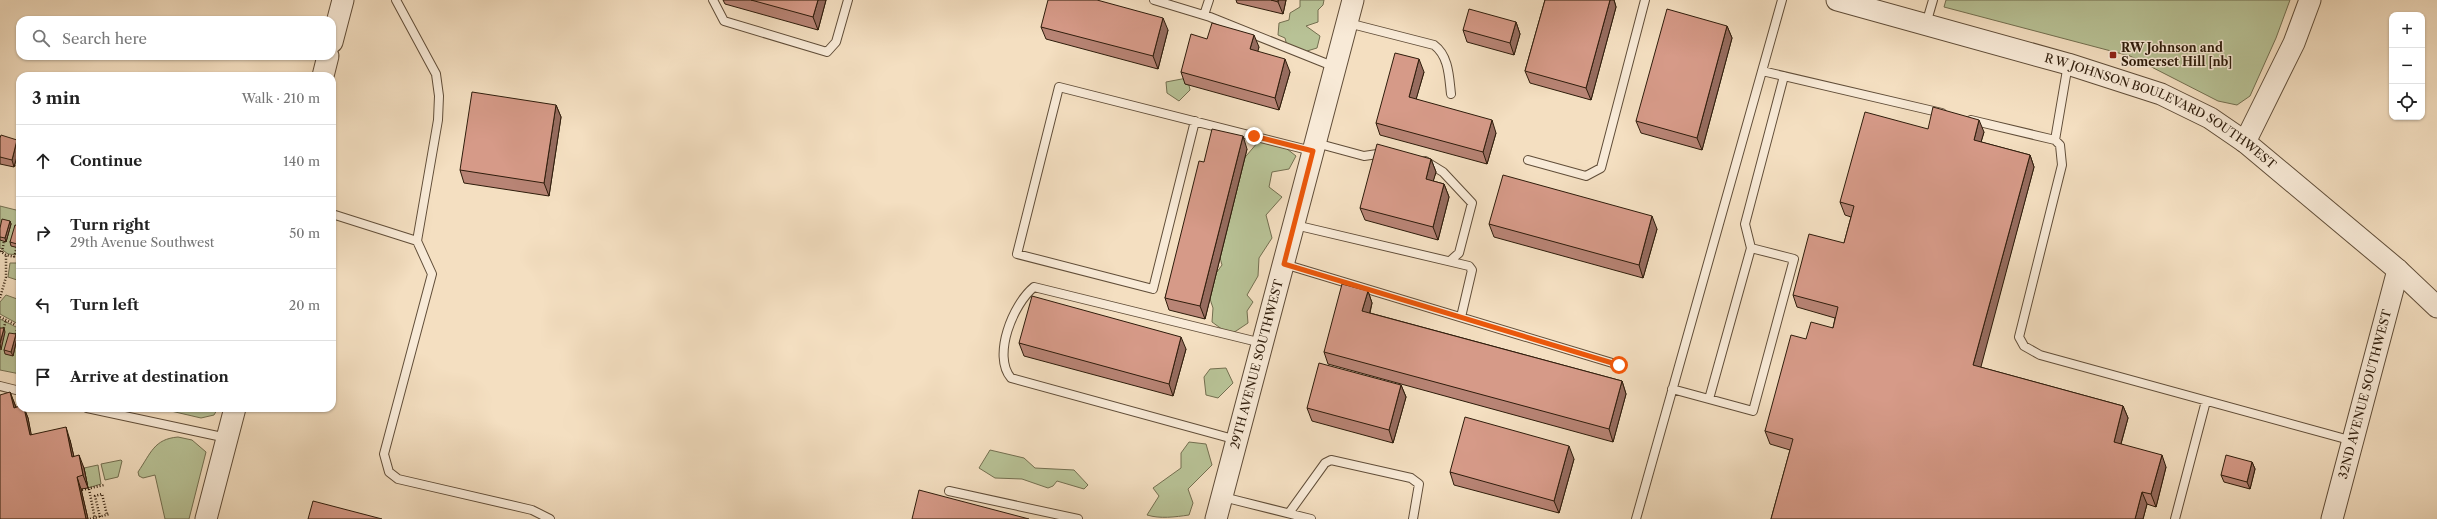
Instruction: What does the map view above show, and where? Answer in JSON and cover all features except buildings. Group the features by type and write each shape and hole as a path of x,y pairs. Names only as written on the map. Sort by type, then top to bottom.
{"street":[{"path":"336,26 343,0"},
{"name":"29TH AVENUE SOUTHWEST","path":"1216,519 1353,0"},
{"name":"R W JOHNSON BOULEVARD SOUTHWEST","path":"1838,0 2068,64 2161,94 2210,118 2245,142 2398,270 2437,307"},
{"path":"2245,142 2294,43 2310,0"},
{"path":"324,72 327,60"},
{"name":"32ND AVENUE SOUTHWEST","path":"2332,519 2398,270"},
{"path":"206,519 234,412"}],"lane":[{"path":"396,0 436,74 439,96 438,120 417,241 432,274 403,377 384,454 389,472 398,479 532,510 550,519"},
{"path":"713,0 724,22 828,52 836,42 848,0"},
{"path":"1204,15 1209,0"},
{"path":"1528,160 1586,176 1601,168 1645,0"},
{"path":"1636,519 1782,0"},
{"path":"1926,24 1933,0"},
{"path":"1158,1 1204,15 1336,68"},
{"path":"1347,22 1434,45 1440,49 1447,65 1451,94"},
{"path":"2055,140 2068,64"},
{"path":"1762,70 1947,114"},
{"path":"1709,399 1751,248 1745,224 1784,76"},
{"path":"1195,121 1153,288 1018,254 1059,87 1195,121 1314,147 1364,156 1378,153 1394,154"},
{"path":"1962,118 2055,140 2060,145 2062,165 2019,337 2024,346 2040,356 2353,441"},
{"path":"1417,160 1444,172 1472,203 1459,253 1450,261"},
{"path":"336,215 417,241"},
{"path":"1294,224 1469,266 1472,270 1461,317"},
{"path":"1672,389 1753,411 1794,259 1751,248"},
{"path":"1284,264 1619,365"},
{"path":"1237,440 1011,378 1005,372 1003,356 1010,321 1026,294 1034,287 1263,343"},
{"path":"0,386 16,390"},
{"path":"2175,519 2206,401"},
{"path":"106,412 227,438"},
{"path":"1289,513 1325,464 1331,460 1412,478 1419,484 1413,519"},
{"path":"949,491 1078,519"},
{"path":"1222,497 1311,519"}],"path":[{"path":"4,241 1,251 6,255 14,257 16,250"},
{"path":"0,298 6,277 6,255"},
{"path":"0,317 16,325"},
{"path":"3,331 6,320"},
{"path":"82,490 104,485"},
{"path":"88,489 95,518"},
{"path":"90,519 100,517 108,515 102,494 95,496 100,517"}],"green space":[{"path":"1300,0 1324,0 1323,5 1318,10 1318,22 1306,26 1320,36 1317,48 1307,51 1306,54 1287,46 1285,38 1278,35 1279,23 1289,20 1290,13 1300,7"},
{"path":"1946,0 2290,0 2276,38 2250,96 2237,105 2218,101 2130,56 1944,7"},
{"path":"1187,78 1185,84 1189,85 1190,90 1179,101 1167,93 1166,82"},
{"path":"1277,141 1296,156 1289,169 1272,172 1269,187 1282,197 1266,215 1272,238 1259,258 1258,276 1247,295 1253,302 1247,311 1248,323 1230,335 1212,322 1213,308 1206,287 1222,265 1215,240 1241,162 1258,142"},
{"path":"0,206 16,210 16,255 8,254 0,248"},
{"path":"10,263 16,263 16,280 8,277"},
{"path":"6,295 16,299 16,323 0,314 0,302"},
{"path":"0,319 16,327 16,373 0,370"},
{"path":"1226,368 1233,383 1218,398 1206,395 1204,377 1210,369"},
{"path":"175,412 216,412 214,415 201,418"},
{"path":"178,437 192,440 206,452 189,519 165,519 155,475 143,478 139,476 138,472 150,453 158,444 170,438"},
{"path":"1189,442 1206,444 1212,465 1188,489 1193,503 1189,515 1162,517 1147,515 1159,496 1153,488 1181,468 1181,453"},
{"path":"990,450 1024,458 1035,468 1074,470 1088,485 1084,489 1057,481 1053,486 1048,488 1022,479 995,478 979,468"},
{"path":"121,460 118,477 105,480 101,464"},
{"path":"98,465 101,484 88,488 84,468"}],"place":[{"name":"RW Johnson and Somerset Hill [nb]","path":"2113,55"}],"route":[{"path":"1254,136 1313,151 1284,264 1619,365"}]}
